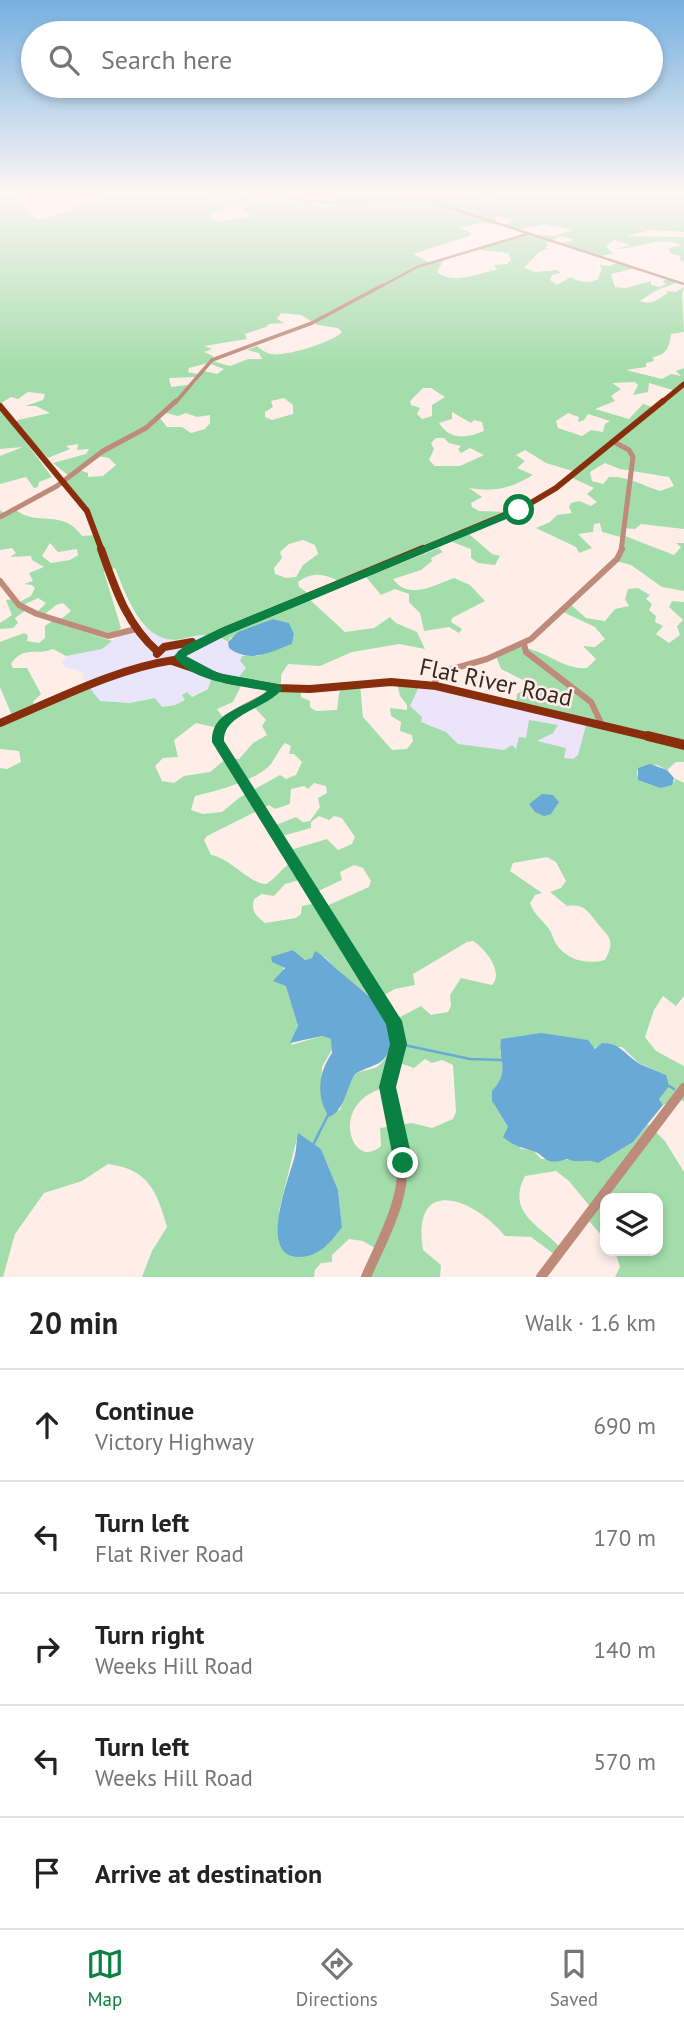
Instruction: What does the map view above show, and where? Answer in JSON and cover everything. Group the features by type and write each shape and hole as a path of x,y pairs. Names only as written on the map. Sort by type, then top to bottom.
{"main road":[{"path":"5,721 515,512 556,488 684,384"},
{"name":"Flat River Road","path":"0,406 27,442 64,481 91,518 120,602 141,637 169,654 215,676 277,688 310,689 377,682 434,685 684,745"}],"street":[{"path":"0,517 64,481 103,451 161,416 209,362 312,323 419,266 461,254"},
{"path":"589,254 684,284"},
{"path":"434,685 436,679 445,671 524,643 619,556 624,544 627,474 632,454 614,442"},
{"path":"0,581 19,605 37,614 108,636 136,629"},
{"path":"524,643 526,652 591,702 602,725"},
{"path":"277,688 264,700 223,722 218,730 219,745 351,957 384,1003 398,1037 387,1087 402,1152 401,1186 396,1208 366,1277"},
{"path":"541,1277 684,1088"}],"shaded area":[{"path":"147,626 160,636 184,639 195,635 219,637 242,656 240,661 247,665 246,669 235,682 209,687 175,705 162,707 153,698 130,703 100,701 94,697 82,675 84,672 64,667 62,663 66,656 102,649 118,636"},
{"path":"411,687 453,692 593,726 584,764 447,752 409,714"}],"green space":[{"path":"0,254 414,254 430,263 443,261 437,272 444,276 460,278 497,270 494,265 507,264 511,260 508,254 538,254 524,268 535,272 558,270 560,273 552,275 550,280 557,285 571,277 583,282 595,281 602,268 598,265 610,266 616,263 636,268 611,274 615,287 626,288 651,281 651,285 660,287 666,284 662,281 669,279 678,282 655,291 640,301 656,301 668,293 666,291 676,292 684,287 684,332 671,334 665,351 653,357 654,361 646,363 646,367 626,370 662,379 671,374 681,376 676,371 684,368 684,529 641,524 635,529 625,528 625,536 674,555 681,547 676,543 684,543 684,591 662,587 631,565 616,561 624,538 602,532 600,523 594,524 593,532 578,534 592,548 579,553 576,547 536,528 550,522 557,515 572,513 569,507 571,503 579,501 591,506 597,502 587,494 594,488 570,477 576,472 546,463 525,450 516,455 525,461 517,468 533,475 517,484 502,488 469,488 482,497 471,503 472,507 479,511 510,512 340,582 319,575 309,576 298,582 299,587 312,596 308,598 345,632 374,628 390,617 396,623 417,632 425,649 399,644 352,652 320,666 288,664 281,675 281,688 301,690 301,697 310,701 310,707 316,711 337,710 339,693 344,685 360,684 363,717 392,750 407,749 413,741 412,735 400,731 401,722 391,716 390,708 407,710 397,683 420,684 410,706 422,717 421,722 446,732 458,744 504,750 512,745 516,749 519,737 526,738 529,720 558,725 553,733 537,741 566,748 564,758 573,759 578,755 587,722 516,703 517,694 527,687 525,681 501,669 496,656 524,644 525,648 563,664 587,668 596,659 583,646 595,647 605,639 595,627 561,611 569,603 586,618 605,621 615,609 629,606 625,599 628,589 638,588 650,595 646,599 652,604 649,610 656,616 655,622 663,626 656,634 669,643 680,635 677,626 683,620 669,607 672,601 684,602 684,762 676,762 667,770 657,765 638,768 637,774 641,781 660,788 675,781 674,778 684,783 684,996 676,1006 663,996 654,1010 645,1037 656,1051 684,1066 684,1102 678,1097 663,1105 659,1099 664,1091 666,1075 639,1063 622,1047 500,1050 504,1073 492,1101 521,1149 533,1150 541,1159 600,1158 624,1147 648,1124 665,1141 684,1172 684,1277 615,1277 620,1267 617,1256 663,1256 663,1193 600,1193 600,1233 587,1219 592,1209 569,1181 556,1171 525,1176 520,1188 520,1199 528,1217 560,1247 558,1257 531,1237 505,1236 477,1211 448,1200 435,1202 426,1210 422,1226 423,1250 441,1265 440,1277 366,1277 378,1250 363,1241 349,1239 332,1255 332,1262 321,1263 315,1270 314,1277 142,1277 152,1251 167,1227 149,1184 133,1171 108,1164 82,1181 44,1193 15,1234 3,1277 0,1277 0,768 7,769 21,762 19,751 0,749 0,723 13,718 0,687 0,642 24,633 28,635 27,641 39,643 45,638 45,626 52,621 112,641 102,649 66,656 53,649 25,653 16,658 11,664 13,668 27,668 41,694 33,702 36,708 89,687 100,701 130,703 155,698 162,707 185,700 182,695 187,692 192,697 208,689 212,677 235,682 246,668 240,661 242,656 258,656 292,644 294,634 289,623 273,619 230,638 228,642 208,635 171,640 159,636 148,629 139,618 115,568 104,572 121,628 115,632 100,632 61,619 71,611 63,603 44,615 36,613 46,603 38,598 21,606 26,610 15,618 18,623 13,628 0,629 0,623 12,615 6,600 13,599 17,603 31,596 35,588 24,584 33,581 29,573 44,567 32,560 31,556 10,557 16,553 12,548 0,550 0,510 5,514 16,510 32,517 58,520 75,528 82,536 95,535 89,517 62,482 69,476 53,463 86,454 89,449 77,450 78,444 66,446 70,449 48,458 15,423 50,413 36,406 25,406 43,400 45,394 28,392 18,399 11,397 0,404","holes":["281,313 301,315 318,325 338,328 342,332 319,344 287,353 271,354 257,346 247,350 259,353 262,359 248,359 230,366 213,361 213,356 204,352 212,349 204,346 247,339 245,334 269,324 284,323 277,319","208,363 224,369 217,374 204,371 194,384 171,387 169,378 195,377 198,374 188,372 189,368","635,382 638,385 633,395 648,392 649,383 676,391 656,408 643,404 629,419 595,409 615,401 611,396 621,389 612,383","423,388 431,388 445,397 432,405 432,416 422,419 417,414 420,408 411,405 410,401","284,398 293,405 293,414 272,420 265,417 265,412 273,407 271,401","452,412 471,423 474,420 482,422 484,431 459,436 449,433 439,423 452,419","166,413 178,416 186,413 197,417 210,415 210,423 205,429 191,433 182,427 167,427 160,418","568,413 579,417 578,422 584,420 588,414 610,421 605,424 603,432 591,430 582,436 558,428 556,421","436,438 444,438 449,443 461,446 458,449 461,453 470,448 484,455 460,466 435,466 429,460 434,449 431,443","97,456 109,458 116,465 103,476 88,477 88,473 80,470","605,463 620,469 669,477 674,486 660,491 616,477 609,477 603,484 592,481 590,472","303,540 315,545 318,554 303,565 296,577 286,578 275,574 274,568 282,558 280,552 289,544","50,543 58,552 77,549 78,555 70,560 51,563 42,556","242,684 276,691 253,706 266,720 262,726 267,735 253,743 239,759 227,758 210,772 184,776 174,783 162,781 155,766 163,758 178,757 174,740 196,723 218,728 225,720 217,709 233,702","285,743 291,746 289,754 294,754 302,762 296,775 286,779 280,775 239,798 222,812 203,814 191,810 195,796 256,775 271,764","314,783 326,786 327,793 318,798 320,807 310,821 303,822 296,817 271,827 278,837 311,828 311,822 319,816 329,820 334,816 342,818 355,837 352,844 338,850 327,839 287,851 292,862 266,884 253,880 211,855 204,840 207,836 269,805 275,809 290,804 291,789 304,786 308,789","547,857 556,862 566,881 561,888 550,892 567,906 584,908 606,933 610,946 605,960 578,960 566,954 556,944 549,929 530,903 535,895 542,893 510,871 513,863","354,865 363,868 371,881 369,887 322,908 317,903 302,906 301,914 296,918 265,923 257,916 253,907 254,899 262,894 274,896 285,884 303,879 314,893 342,880 340,872","473,941 488,955 496,974 492,985 461,978 450,995 451,1006 448,1012 431,1015 421,1006 389,1023 391,1040 382,1063 355,1074 347,1086 340,1110 325,1111 321,1095 322,1067 334,1046 331,1039 322,1036 291,1045 298,1027 282,964 293,950 305,960 312,958 315,952 325,957 375,1000 395,989 415,985 413,974","425,1059 432,1063 442,1060 453,1065 456,1112 453,1119 432,1128 412,1123 380,1128 381,1146 370,1152 361,1150 354,1143 350,1132 351,1118 357,1106 369,1094 388,1087 395,1061 414,1068","298,1134 321,1149 338,1190 342,1227 279,1211"]},
{"path":"672,254 684,254 684,262 679,259 681,256"},
{"path":"0,408 52,477 39,482 38,487 34,488 26,477 0,484 0,456 23,447 0,449"},
{"path":"469,534 492,554 500,556 495,565 478,563 471,558 471,549 452,542"},
{"path":"439,548 443,552 431,558 432,561 421,570 393,579 399,586 414,590 454,578 470,585 485,601 452,618 451,622 462,629 459,633 449,627 424,631 420,613 409,602 409,594 395,589 381,595 366,577"}],"water":[{"path":"273,619 289,623 294,634 292,644 252,656 229,648 228,642 238,632"},
{"path":"650,764 667,770 674,778 672,785 660,788 638,780 638,768"},
{"path":"542,794 553,795 559,802 551,814 544,816 535,812 529,804"},
{"path":"293,950 305,960 312,958 315,951 325,958 378,1006 392,1034 384,1059 355,1074 339,1109 329,1117 322,1101 320,1085 332,1053 331,1039 322,1036 290,1043 298,1026 286,986 273,981 285,968 272,962 271,957"},
{"path":"541,1033 588,1040 595,1049 602,1043 614,1045 640,1064 666,1075 669,1086 659,1099 663,1105 633,1142 598,1163 567,1159 553,1162 503,1137 508,1127 492,1101 492,1091 502,1072 501,1039"},
{"path":"298,1133 321,1149 338,1190 342,1227 329,1243 318,1251 299,1257 286,1253 280,1244 278,1230 279,1213 296,1152"}],"waterway":[{"path":"404,1045 470,1059 502,1060"},
{"path":"669,1086 674,1089"},
{"path":"313,1145 328,1115"}],"route":[{"path":"403,1163 387,1087 399,1044 394,1021 351,957 218,742 218,730 226,719 269,697 277,688 215,676 183,661 180,656 188,648 225,631 519,510"}]}
